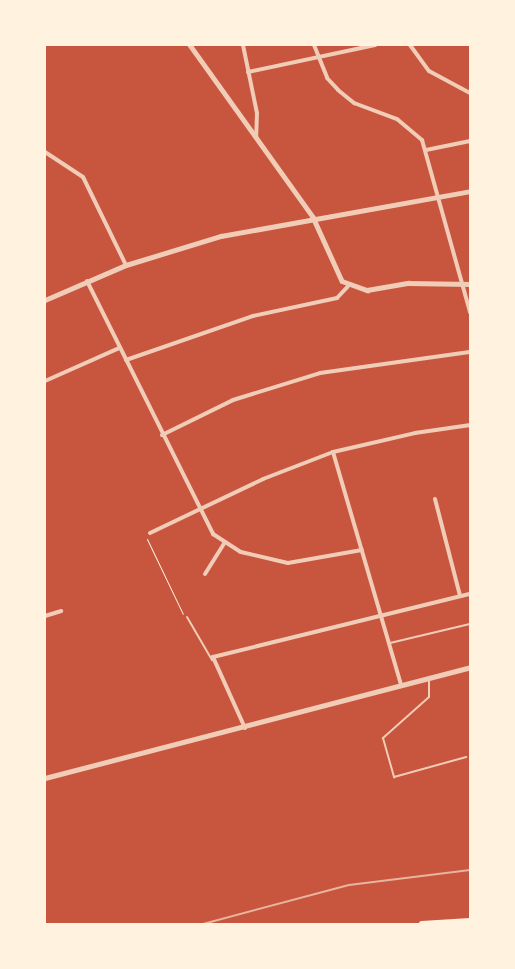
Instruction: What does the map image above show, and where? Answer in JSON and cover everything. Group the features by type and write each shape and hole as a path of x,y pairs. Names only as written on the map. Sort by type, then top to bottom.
{"main road":[{"path":"422,924 470,921"}],"street":[{"path":"190,45 313,217 336,276 348,286 367,290 408,283 470,284"},
{"path":"243,45 257,113 256,137"},
{"path":"314,45 317,57 338,90 354,103 412,129 426,150 436,197 470,312"},
{"path":"248,72 376,45"},
{"path":"410,45 429,70 470,92"},
{"path":"426,150 470,141"},
{"path":"45,152 84,177 126,265"},
{"path":"45,300 126,265 228,234 313,217 470,191"},
{"path":"87,281 198,510 224,543 262,559 288,563 362,550"},
{"path":"126,360 253,316 337,298 348,286"},
{"path":"45,380 119,348"},
{"path":"162,435 233,400 311,375 363,364 470,352"},
{"path":"150,533 198,510 334,452 415,433 470,425"},
{"path":"334,452 401,685"},
{"path":"435,499 460,596"},
{"path":"205,574 224,543"},
{"path":"245,728 212,658 470,594"},
{"path":"45,616 61,611"},
{"path":"45,778 253,726 470,667"}],"lane":[{"path":"187,617 212,658"},
{"path":"390,643 470,624"},
{"path":"429,677 429,697 383,738 394,778 466,757"}],"path":[{"path":"150,533 149,546 187,617"}],"railway":[{"path":"203,924 349,885 470,870"}]}
